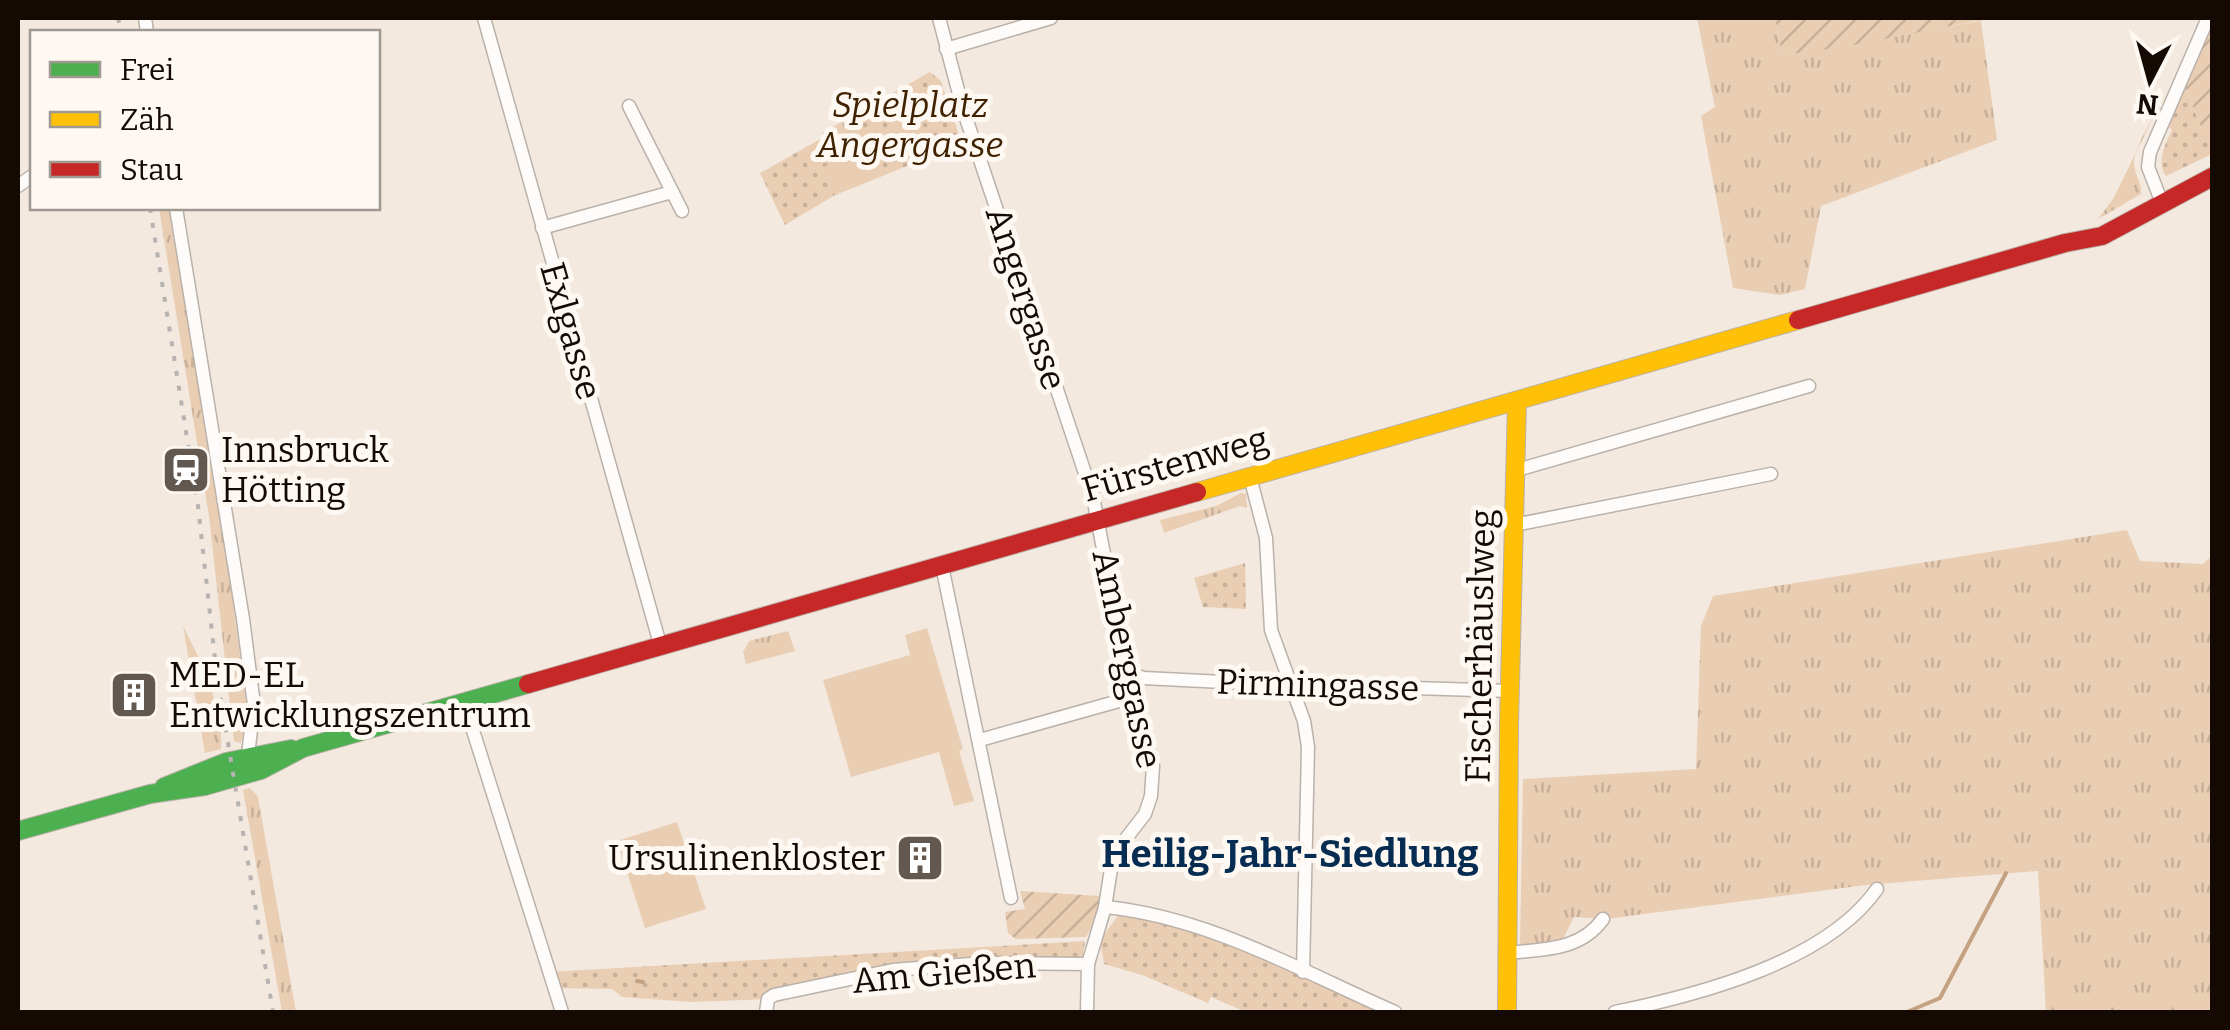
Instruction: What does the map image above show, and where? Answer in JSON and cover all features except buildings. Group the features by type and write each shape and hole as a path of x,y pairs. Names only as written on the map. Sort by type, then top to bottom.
{"street":[{"name":"Exlgasse","path":"484,18 660,644"},
{"name":"Angergasse","path":"940,18 946,49 1098,520"},
{"path":"946,49 1051,18"},
{"path":"2162,203 2148,167 2150,152 2208,18"},
{"path":"629,106 682,211"},
{"name":"Fürstenweg","path":"18,832 150,794 206,786 250,773 304,748 660,644 2066,243 2098,226 2128,219 2212,177"},
{"path":"542,228 672,192"},
{"path":"176,210 241,603 254,705 248,755"},
{"path":"1517,470 1809,386"},
{"name":"Fischerhäuslweg","path":"1507,1012 1517,401"},
{"path":"1514,525 1771,474"},
{"path":"1250,477 1266,538 1271,630 1293,685 1308,746 1303,972"},
{"name":"Amberggasse","path":"1088,964 1105,907 1111,869 1124,840 1145,814 1154,777 1126,673 1098,520"},
{"path":"942,566 1011,898"},
{"name":"Pirmingasse","path":"1126,673 1144,678 1293,685 1510,691"},
{"path":"980,740 1133,697"},
{"path":"464,702 562,1012"},
{"name":"Fürstenweg","path":"150,794 204,767 248,755 304,748"},
{"path":"1615,1012 1754,974 1840,929 1877,889"},
{"path":"1105,907 1185,922 1227,937 1395,1012"},
{"path":"1507,953 1578,942 1603,919"},
{"name":"Am Gießen","path":"766,1012 768,999 774,994 893,970 984,963 1088,964 1087,1012"}],"green space":[{"path":"1697,18 1775,18 1782,55 1981,21 1997,140 1821,206 1805,289 1780,295 1733,288 1701,116 1715,107"},
{"path":"1775,18 1992,18 1782,55"},
{"path":"2212,22 2210,136 2201,127 2184,84"},
{"name":"Spielplatz Angergasse","path":"930,72 941,81 962,144 835,195 785,225 760,173"},
{"path":"2184,84 2201,127 2212,136 2212,154 2166,176 2163,153"},
{"path":"875,146 887,174 835,195 823,167"},
{"path":"2136,152 2134,167 2141,194 2098,219 2113,199"},
{"path":"159,210 169,210 226,549 248,717 241,743 234,741 209,516"},
{"path":"1246,494 1247,508 1240,506 1164,533 1160,520 1216,506"},
{"path":"2127,530 2140,561 2203,564 2212,556 2212,1012 2046,1012 2038,871 1866,885 1606,919 1574,917 1562,941 1520,945 1523,779 1696,769 1701,626 1713,596"},
{"path":"1245,563 1246,609 1203,607 1194,578"},
{"path":"183,626 204,670 219,717 221,749 205,753"},
{"path":"927,628 963,749 959,751 974,801 954,806 939,752 851,777 823,680 910,655 905,635"},
{"path":"788,631 795,651 746,664 743,652 749,641"},
{"path":"250,788 258,797 296,1012 282,1012 243,790"},
{"path":"677,822 706,909 645,928 617,841"},
{"path":"1020,891 1101,896 1097,917 1086,937 1016,939 1008,933 1005,912 1025,909"},
{"path":"1123,909 1185,921 1386,1012 1246,1012 1211,997 1208,1003 1142,975 1104,964 1100,940"},
{"path":"1085,941 1082,961 893,970 768,999 691,1002 622,997 612,989 554,988 549,972"}],"waterway":[{"path":"1907,1012 1940,998 2006,873"},
{"path":"637,981 643,982"}],"railway":[{"path":"118,18 121,30"},
{"path":"150,210 198,506 217,677 273,1012"}],"traffic: fast":[{"path":"18,831 150,794 205,786 261,770 303,748 528,684"},
{"path":"164,787 226,762 291,749"}],"traffic: slow":[{"path":"1197,492 1798,320"},
{"path":"1507,1012 1517,401"}],"traffic: jam":[{"path":"1798,320 2065,243 2102,236 2212,177"},
{"path":"528,684 1197,492"}],"place":[{"name":"Innsbruck Hötting","path":"186,470"},
{"name":"MED-EL Entwicklungszentrum","path":"134,695"},
{"name":"Ursulinenkloster","path":"920,858"}],"district":[{"name":"Heilig-Jahr-Siedlung","path":"1290,854"}]}
